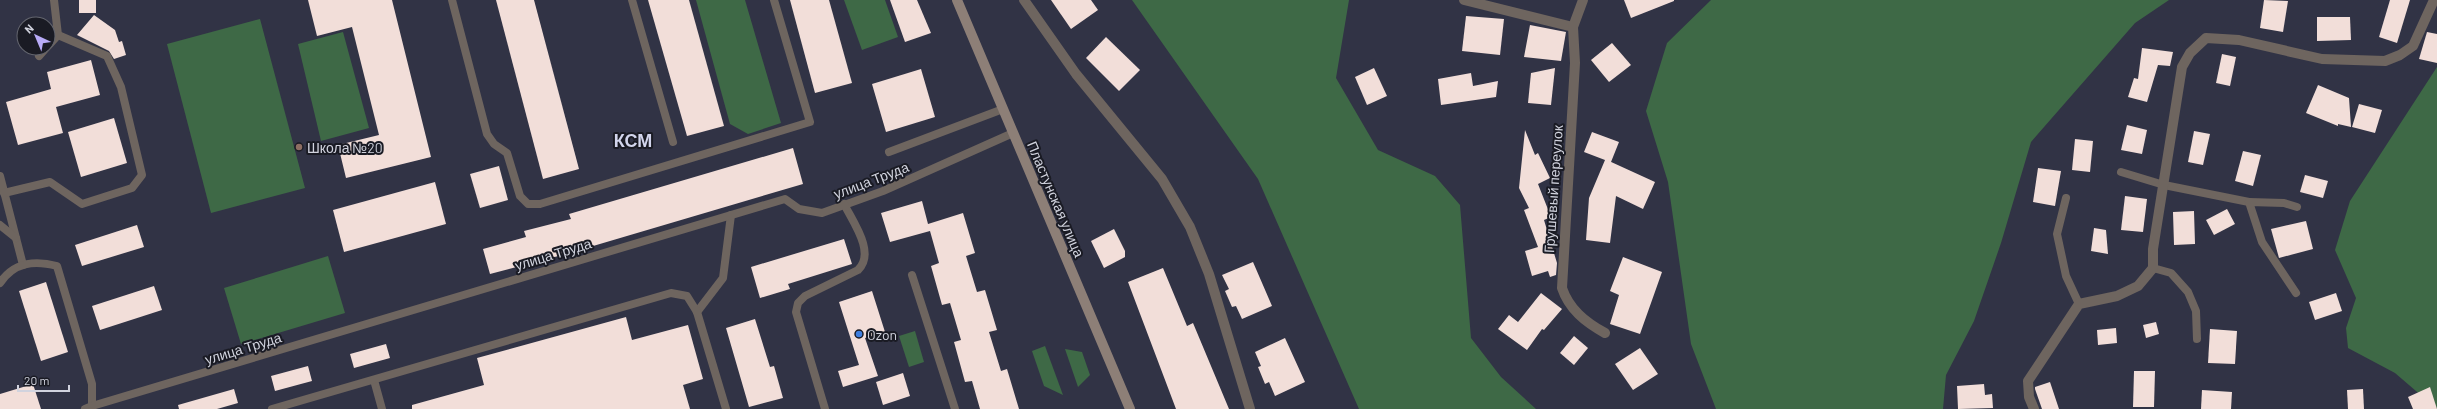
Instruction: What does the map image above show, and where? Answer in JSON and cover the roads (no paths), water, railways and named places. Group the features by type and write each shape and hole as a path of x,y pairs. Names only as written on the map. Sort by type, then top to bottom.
{"main road":[{"name":"Пластунская улица","path":"957,0 1130,409"}],"street":[{"path":"1024,0 1076,74 1162,179 1190,227 1209,274 1250,409"},
{"path":"1464,0 1573,27"},
{"name":"Грушевый переулок","path":"1583,0 1573,27 1575,63 1562,288 1566,300 1577,313 1605,333"},
{"path":"2034,409 2029,397 2028,381 2079,304 2117,296 2138,286 2153,268 2153,249 2182,67 2190,53 2206,38 2239,40 2322,59 2385,61 2400,55 2413,46 2434,0"}],"lane":[{"path":"4,193 50,182 82,204 132,188 142,174 120,87 107,56 58,35 54,0"},
{"path":"452,0 489,137 494,144 507,153 520,196 528,204 540,204 810,122 774,0"},
{"path":"632,0 674,142"},
{"path":"889,152 1004,109"},
{"name":"улица Труда","path":"88,408 785,199 799,210 822,213 883,191 1013,133"},
{"path":"2121,172 2164,184 2248,202 2284,203 2297,207"},
{"path":"0,176 23,265"},
{"path":"2066,198 2057,234 2066,276 2079,304"},
{"path":"2248,202 2262,242 2296,293"},
{"path":"825,409 796,312 798,304 804,296 858,270 863,265 866,258 864,247 844,204"},
{"path":"697,312 723,278 731,215"},
{"path":"0,225 16,238"},
{"path":"0,283 8,271 23,265 41,262 57,266 92,384 88,408"},
{"path":"2153,268 2172,273 2188,292 2196,311 2197,339"},
{"path":"912,275 955,409"},
{"path":"272,409 671,293 687,296 697,312 726,409"},
{"path":"374,380 382,409"}],"place":[{"name":"Школа №20","path":"299,147"},
{"name":"Ozon","path":"859,334"}],"district":[{"name":"КСМ","path":"633,140"}]}
